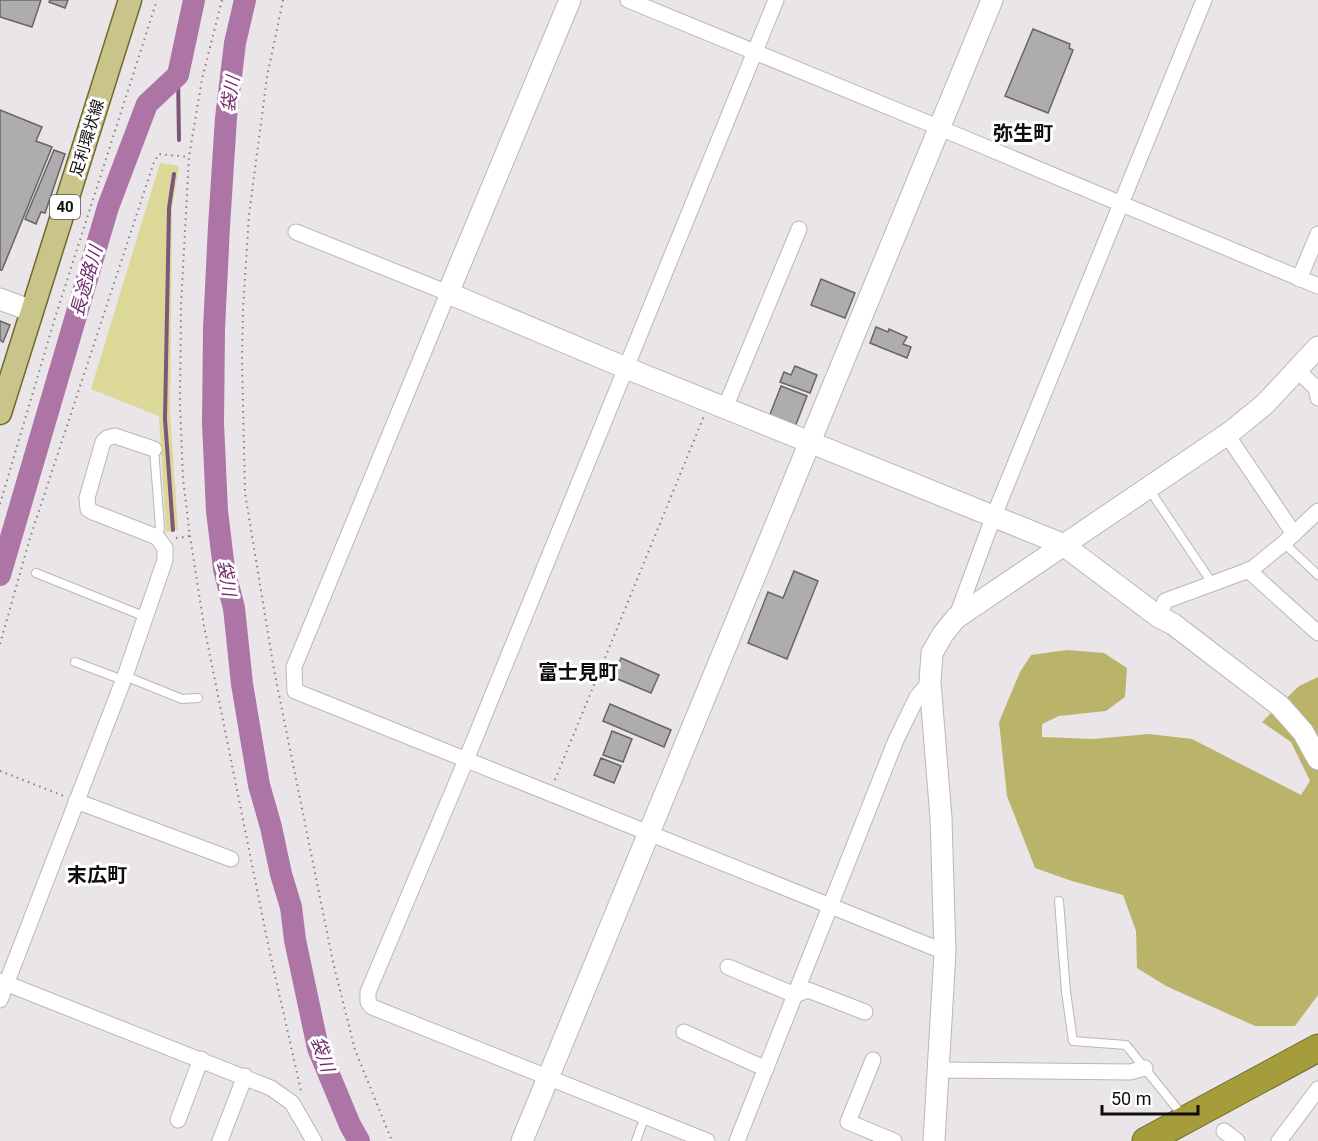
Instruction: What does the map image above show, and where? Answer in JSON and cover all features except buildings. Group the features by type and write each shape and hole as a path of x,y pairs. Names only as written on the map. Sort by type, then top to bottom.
{"highway":[{"path":"1146,1141 1318,1048"}],"main road":[{"name":"足利環状線","path":"0,413 130,0"}],"street":[{"path":"570,0 294,667 295,691 945,951"},
{"path":"628,0 1318,286"},
{"path":"707,1141 372,1007 368,1002 368,992 466,760 776,0"},
{"path":"522,1141 992,0"},
{"path":"956,618 993,518 1204,0"},
{"path":"718,405 799,229"},
{"path":"296,232 993,518 1062,544 1159,617 1173,624 1280,706 1303,732 1318,759"},
{"path":"1299,279 1318,234"},
{"path":"0,299 32,311"},
{"path":"934,1141 945,951 941,818 930,682 932,653 956,618 1062,544 1227,435 1265,404 1318,348"},
{"path":"1297,370 1316,388 1318,399"},
{"path":"1227,435 1289,538"},
{"path":"0,1000 3,982 124,678 165,560 165,548 157,537 88,509 86,504 103,442 115,436 154,449"},
{"path":"1159,617 1165,601 1248,570 1289,538 1318,511"},
{"path":"1248,570 1318,633"},
{"path":"737,1141 896,740 917,697 930,682"},
{"path":"76,801 231,859"},
{"path":"728,967 795,995 808,990 865,1012"},
{"path":"3,982 271,1088 292,1103 314,1141"},
{"path":"684,1032 766,1069"},
{"path":"178,1120 201,1059"},
{"path":"873,1060 848,1122 894,1141"},
{"path":"938,1070 1130,1072 1145,1068"},
{"path":"220,1141 245,1076"},
{"path":"1279,1141 1316,1097"},
{"path":"1224,1131 1237,1141"}],"lane":[{"path":"154,449 160,528 157,537"},
{"path":"1148,487 1212,583"},
{"path":"1289,538 1318,575"},
{"path":"36,573 146,617"},
{"path":"75,662 182,699 198,698"},
{"path":"1059,902 1066,992 1073,1041 1126,1045 1185,1119"},
{"path":"636,1141 645,1116"}],"path":[{"path":"0,504 58,310 157,0"},
{"path":"222,0 202,79 189,157 180,405 183,479 207,638 271,956 301,1092"},
{"path":"283,0 267,77 248,226 242,362 245,493 274,669 333,962 355,1050 392,1141"},
{"path":"0,644 30,538 154,162 159,154 189,157"},
{"path":"550,794 718,405"},
{"path":"176,538 190,536"},
{"path":"0,771 76,801"}],"shaded area":[{"path":"160,163 179,166 172,208 170,413 178,530 166,532 159,416 91,389"},
{"path":"1067,650 1104,653 1127,668 1125,697 1106,711 1059,716 1042,724 1042,737 1093,739 1149,734 1192,739 1301,795 1310,781 1291,742 1262,722 1299,686 1318,677 1318,995 1295,1026 1255,1026 1166,986 1137,968 1136,931 1123,895 1035,868 1007,796 999,722 1020,672 1031,655"}],"waterway":[{"name":"長途路川","path":"0,575 108,207 147,104 178,75 194,0"},
{"name":"袋川","path":"245,0 235,43 226,118 219,226 214,329 213,423 217,511 224,569 234,608 242,684 259,785 291,907 295,940 318,1048 359,1141"},
{"path":"178,75 179,140"},
{"path":"173,530 165,419 169,208 174,174"}],"district":[{"name":"弥生町","path":"1023,133"},
{"name":"富士見町","path":"578,672"},
{"name":"末広町","path":"97,875"}]}
